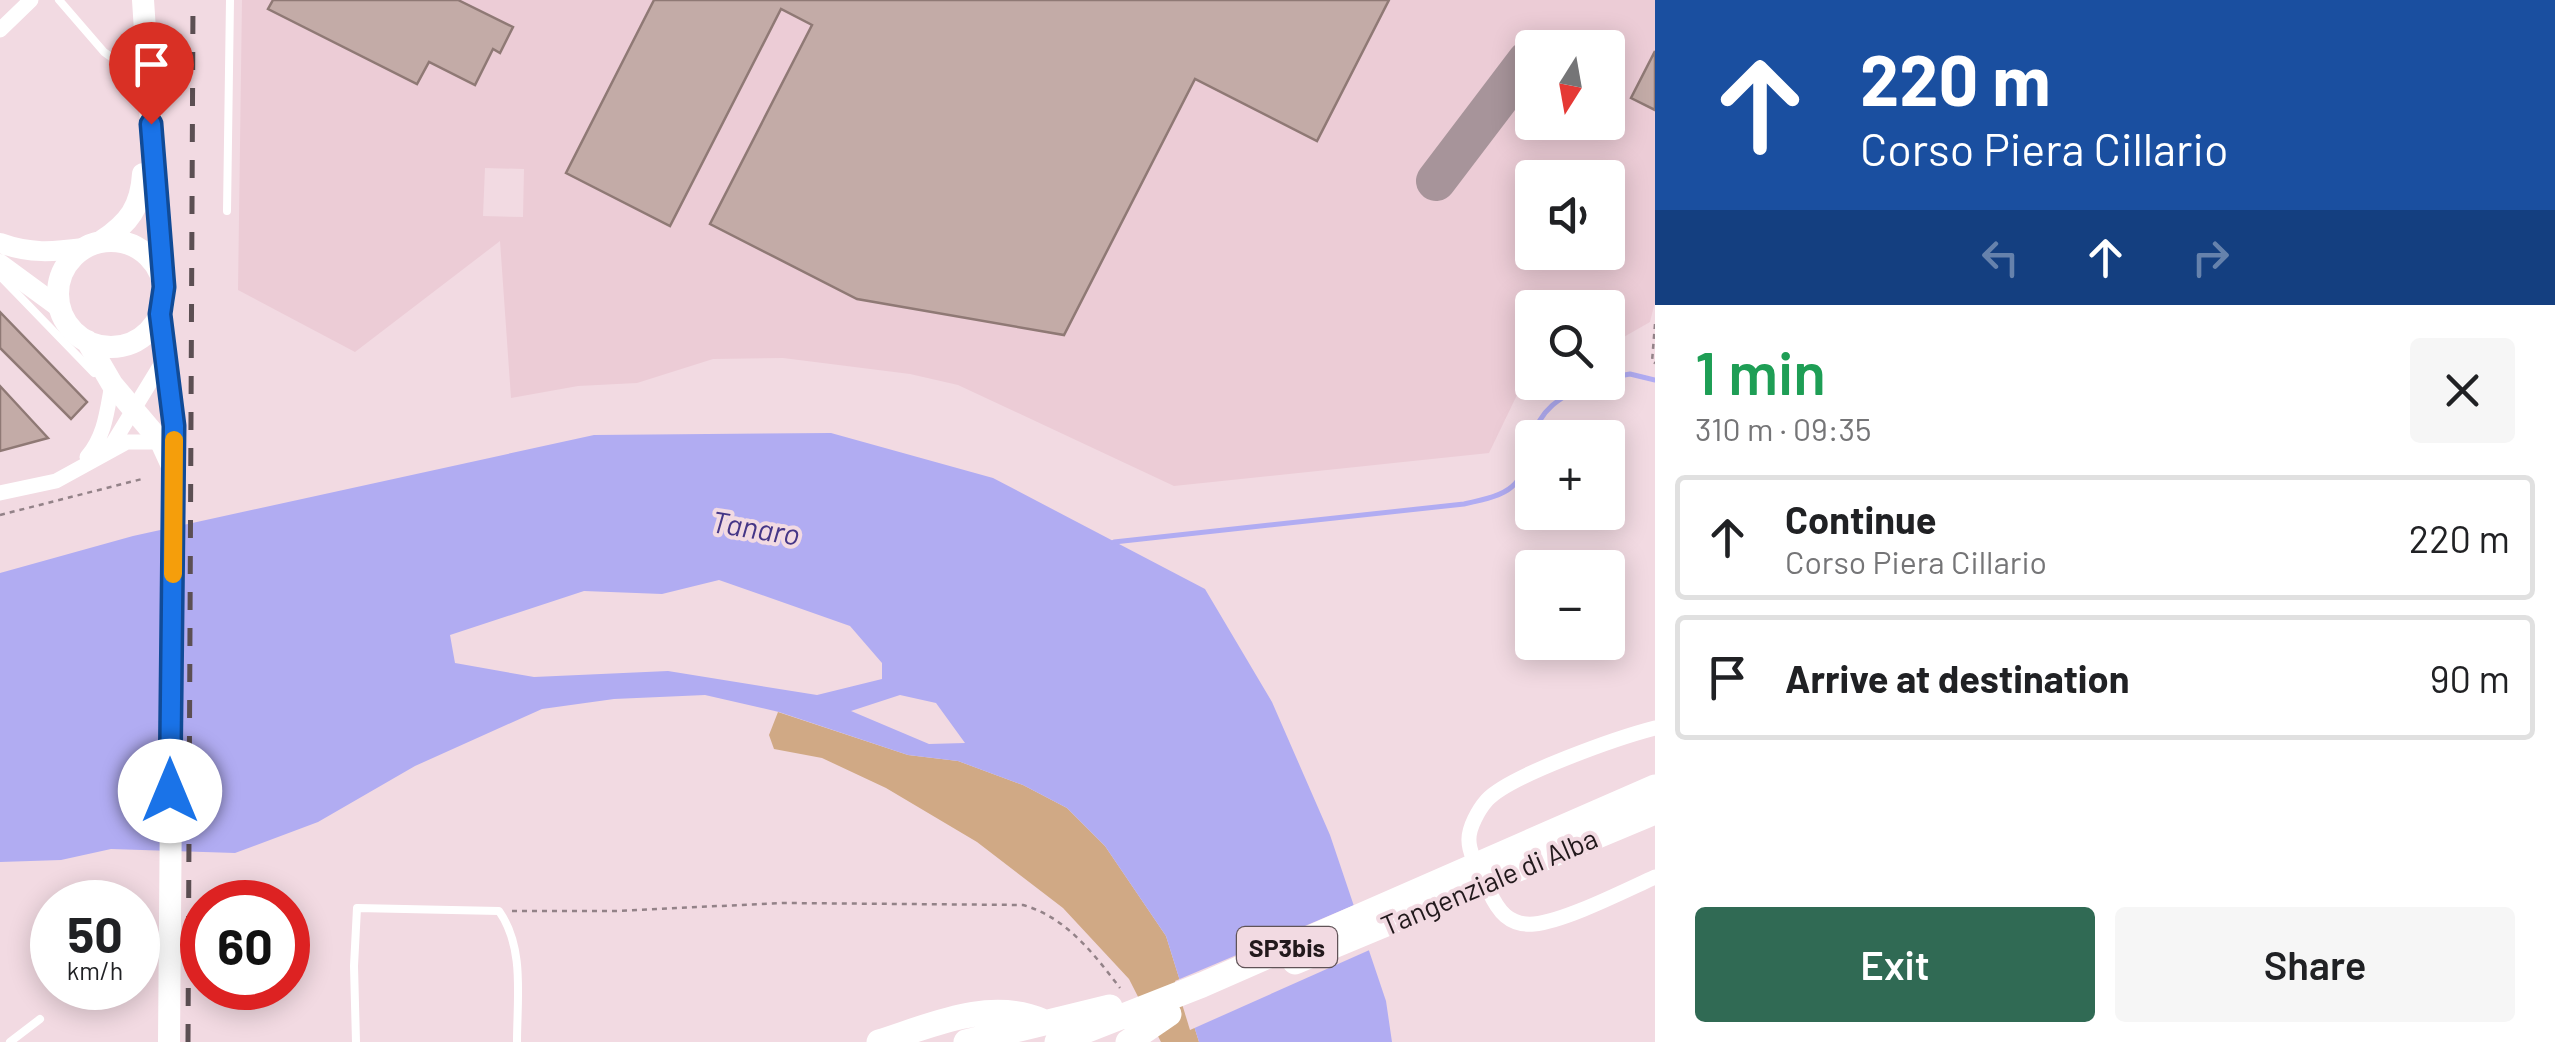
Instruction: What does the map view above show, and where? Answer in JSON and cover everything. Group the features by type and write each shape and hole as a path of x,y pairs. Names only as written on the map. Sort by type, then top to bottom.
{"highway":[{"name":"SP3bis","path":"1519,857 1655,787"},
{"name":"Tangenziale di Alba","path":"1057,1042 1519,857 1655,812"},
{"name":"Tangenziale di Alba","path":"1101,1042 1519,857"},
{"path":"966,1042 1202,985"},
{"path":"879,1042 975,1013 1007,1012 1031,1016 1062,1029 1075,1042"},
{"path":"1128,1042 1169,1014"}],"main road":[{"path":"143,5 140,200 128,221 69,261 60,278 60,308 66,321 87,341 134,414 161,442 174,469"},
{"path":"87,341 113,347 131,344 153,327 164,301 143,5"},
{"path":"0,243 26,252 46,253 93,245 132,245 152,259 161,274"},
{"path":"0,264 60,308"},
{"path":"160,314 174,426 169,1042"}],"street":[{"path":"0,30 31,0"},
{"path":"110,448 165,358"},
{"path":"75,472 98,442 112,384"},
{"path":"0,493 56,480 110,448 138,440 161,442"},
{"path":"1655,728 1620,736 1505,786 1488,800 1476,818 1468,842 1498,911 1512,921 1533,924 1558,917 1655,878"}],"lane":[{"path":"60,0 104,52 139,77"},
{"path":"226,211 230,0"},
{"path":"0,276 95,374 112,384"},
{"path":"356,1042 357,908 499,910 510,927 517,958 517,1042"},
{"path":"10,1042 40,1019"}],"path":[{"path":"1655,324 1655,364"},
{"path":"0,515 142,479"},
{"path":"499,910 615,911 782,903 1023,905 1046,911 1072,932 1127,1000"}],"shaded area":[{"path":"242,0 1655,0 1655,302 1650,322 1625,336 1625,290 1515,290 1515,399 1489,453 1174,486 958,385 910,374 783,358 713,359 637,383 578,386 511,398 500,241 355,352 238,290","holes":["485,168 524,169 523,217 483,216"]},
{"path":"778,712 908,755 958,761 1023,785 1067,808 1105,846 1166,936 1199,1042 1161,1042 1129,979 1063,908 977,842 886,788 822,758 774,749 769,735"}],"water":[{"name":"Tanaro","path":"831,433 993,478 1205,589 1272,702 1330,835 1386,1001 1392,1042 1199,1042 1166,936 1105,846 1067,808 1023,785 958,761 908,755 779,712 705,695 614,699 542,709 415,766 318,822 235,853 111,849 61,860 0,862 0,573 133,536 594,435","holes":["719,580 850,626 882,663 882,679 817,695 668,671 534,677 455,663 450,635 584,591 662,594","900,695 936,703 965,743 929,744 851,711"]}],"pier":[{"path":"1359,903 1374,948 1190,1030 1175,981"}],"building":[{"path":"273,0 458,0 513,27 500,53 493,49 475,85 429,62 417,84 268,9"},
{"path":"654,0 1389,0 1317,141 1195,79 1064,335 857,299 710,224 812,25 781,9 670,226 566,173"},
{"path":"1655,51 1655,110 1631,98"},
{"path":"0,312 87,402 71,419 0,348"},
{"path":"0,386 48,438 0,451"}],"waterway":[{"path":"1625,375 1655,380"},
{"path":"1540,420 1560,400"},
{"path":"1114,542 1464,504 1504,492 1515,483"}],"taxiway":[{"path":"1436,181 1515,77"}],"railway":[{"path":"188,1042 193,0"}],"slow traffic":[{"path":"173,574 174,440"}],"route":[{"path":"151,124 164,287 160,314 174,426 170,791"}]}
